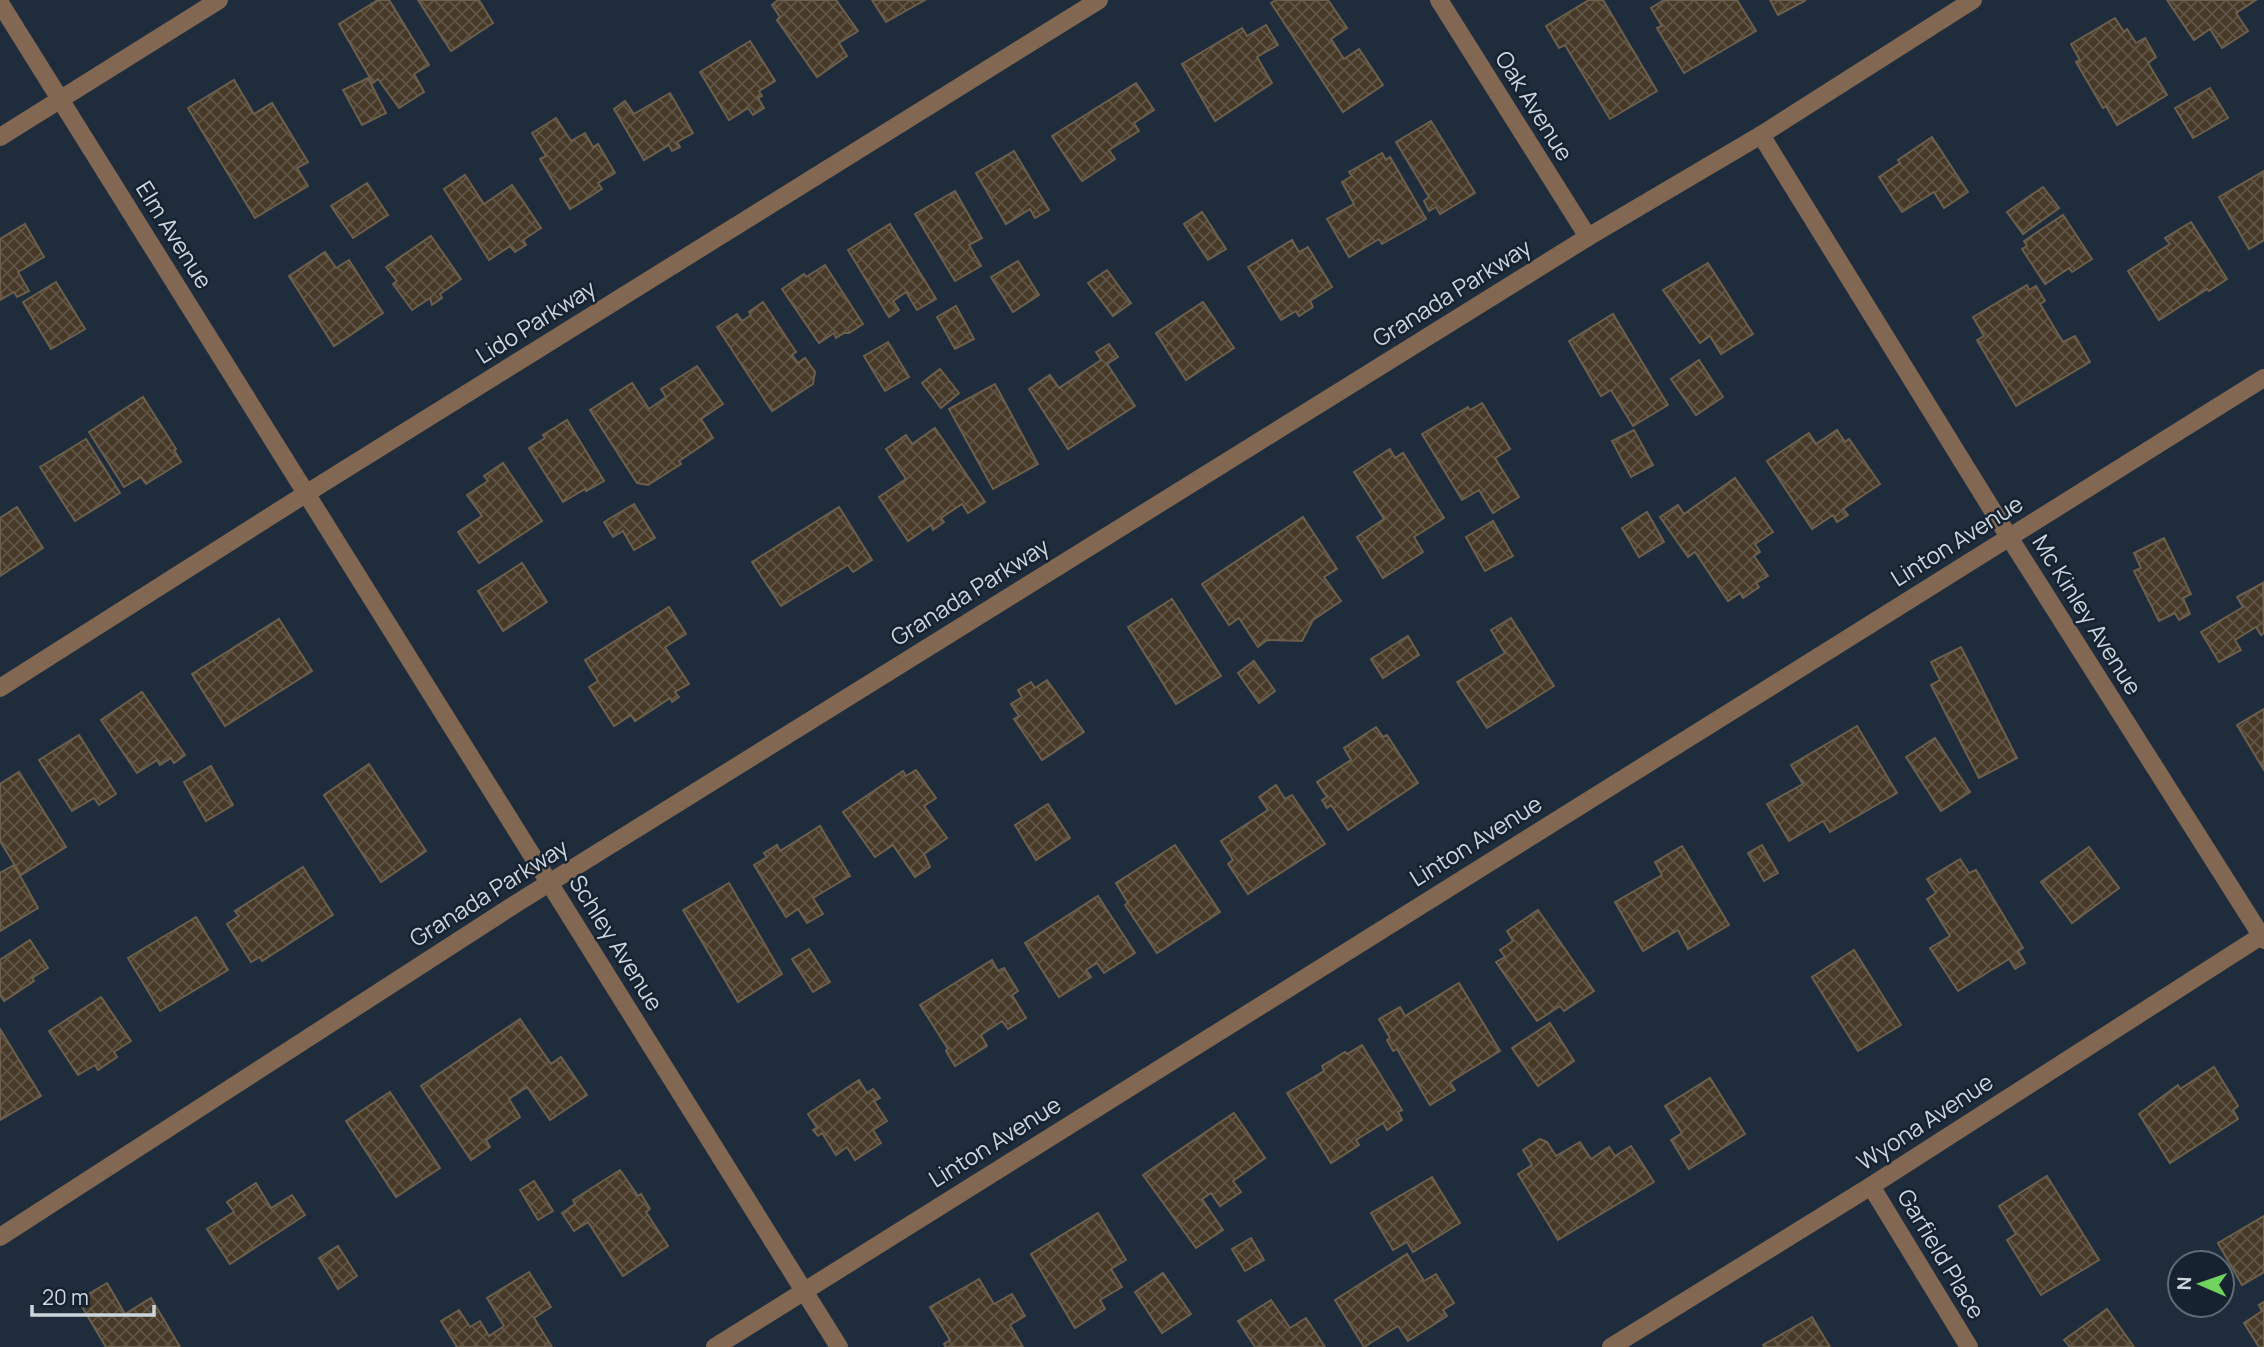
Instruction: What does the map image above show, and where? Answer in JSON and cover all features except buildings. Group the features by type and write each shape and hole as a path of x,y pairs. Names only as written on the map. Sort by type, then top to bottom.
{"street":[{"path":"0,137 219,0"},
{"name":"Lido Parkway","path":"0,688 307,493 1099,0"},
{"name":"Oak Avenue","path":"1439,0 1588,237"},
{"name":"Granada Parkway","path":"0,1237 550,883 1588,237 1761,135 1973,0"},
{"name":"Elm Avenue","path":"0,2 307,493"},
{"name":"Mc Kinley Avenue","path":"1761,135 2009,537 2263,937"},
{"name":"Linton Avenue","path":"715,1347 2264,378"},
{"name":"Schley Avenue","path":"307,493 839,1347"},
{"name":"Wyona Avenue","path":"1611,1347 1871,1186 2263,937"},
{"name":"Garfield Place","path":"1871,1186 1969,1347"}]}
